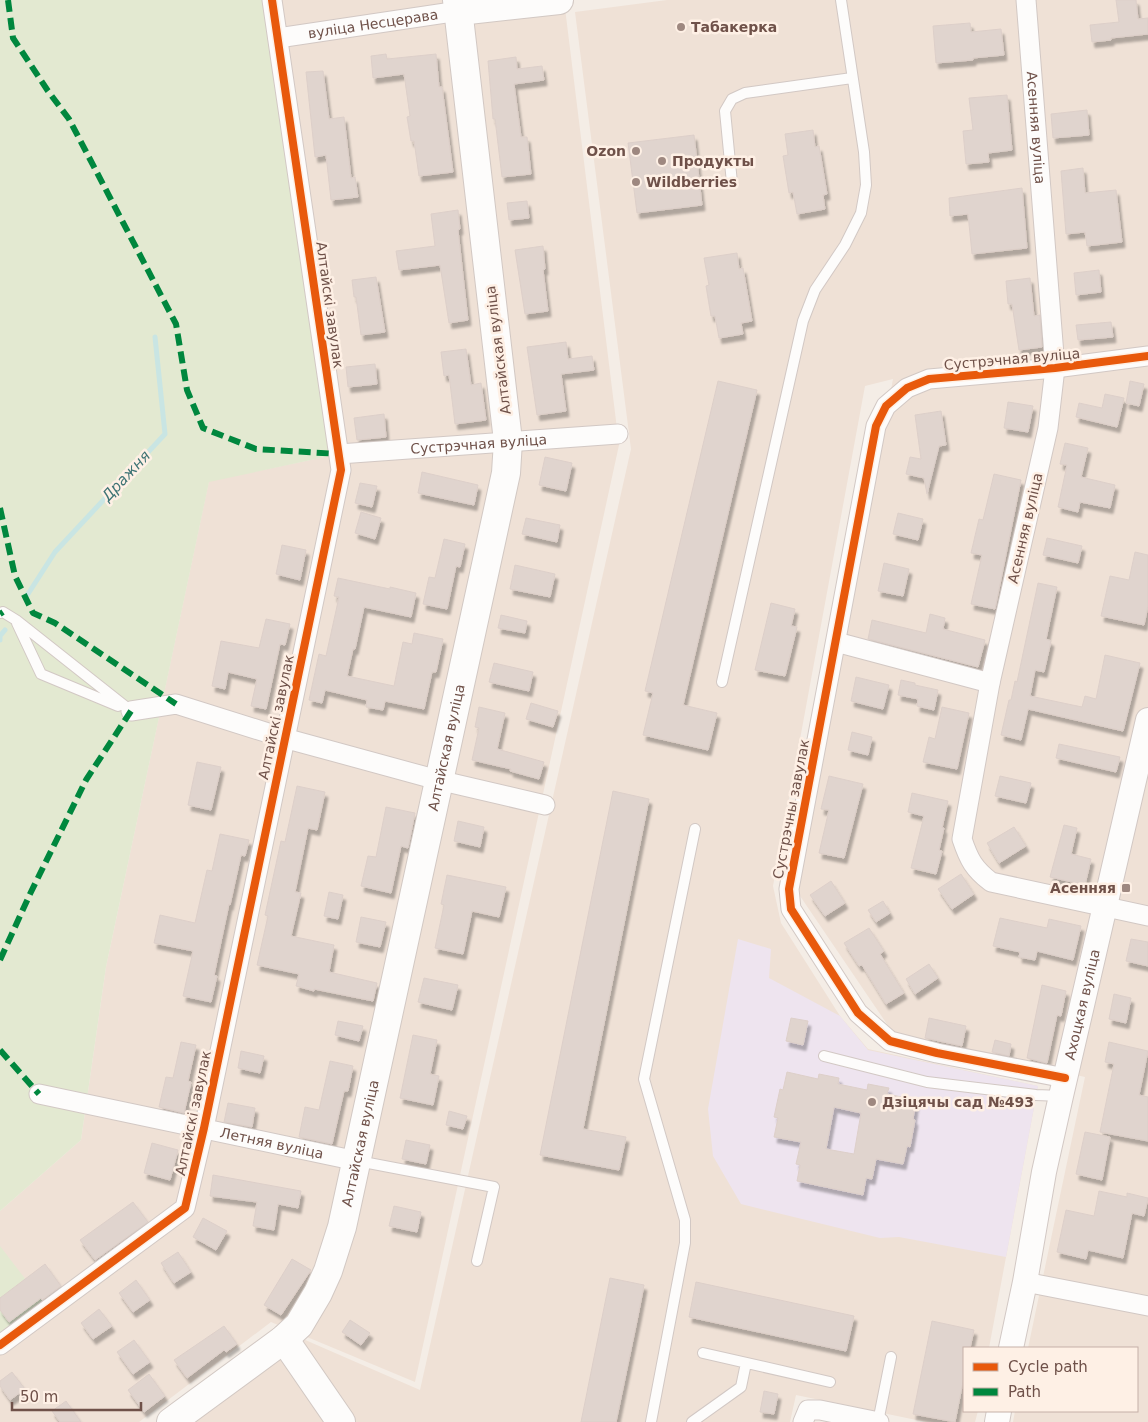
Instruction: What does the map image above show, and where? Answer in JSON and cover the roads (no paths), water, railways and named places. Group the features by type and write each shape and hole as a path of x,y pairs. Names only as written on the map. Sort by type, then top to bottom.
{"main road":[{"name":"вуліца Несцерава","path":"458,6 559,0"},
{"name":"Алтайская вуліца","path":"171,1422 284,1339 299,1325 318,1294 328,1271 342,1227 357,1161 506,473 508,441 458,6"},
{"path":"284,1339 341,1422"}],"street":[{"name":"Алтайскі завулак","path":"0,1345 185,1208 204,1128 341,470 272,0"},
{"name":"Асенняя вуліца","path":"1026,0 1055,368 1048,428 990,683 962,839 966,853 977,872 991,882 1148,916"},
{"name":"вуліца Несцерава","path":"278,38 458,6"},
{"name":"Сустрэчная вуліца","path":"886,406 907,388 929,379 1055,368 1148,356"},
{"name":"Сустрэчны завулак","path":"886,406 876,426 793,862 789,889 791,909 858,1012 890,1041 1063,1087"},
{"name":"Сустрэчная вуліца","path":"339,454 618,434"},
{"path":"836,642 990,683"},
{"path":"131,712 176,704 284,738 438,780 545,805"},
{"name":"Ахоцкая вуліца","path":"1011,1347 1025,1282 1044,1172 1148,720"},
{"name":"Летняя вуліца","path":"39,1094 357,1161"},
{"path":"1025,1282 1148,1306"},
{"path":"803,1422 808,1410 820,1410 878,1422"}],"lane":[{"path":"722,682 803,321 815,290 845,246 861,213 866,185 841,0"},
{"path":"732,183 725,111 732,99 745,93 852,78"},
{"path":"0,613 3,612 16,620 131,712"},
{"path":"16,620 41,674 131,712"},
{"path":"651,1422 685,1242 685,1220 644,1078 695,829"},
{"path":"824,1056 927,1082 1036,1095 1063,1087"},
{"path":"357,1161 494,1187 477,1261"},
{"path":"703,1353 830,1382"},
{"path":"878,1422 891,1357"},
{"path":"692,1422 741,1388 746,1363"}],"waterway":[{"name":"Дражня","path":"28,594 55,552 165,434 155,337"},
{"name":"Дражня","path":"0,640 0,636 5,630"}],"place":[{"name":"Табакерка","path":"681,27"},
{"name":"Ozon","path":"636,151"},
{"name":"Продукты","path":"662,161"},
{"name":"Wildberries","path":"636,182"},
{"name":"Асенняя","path":"1126,888"},
{"name":"Дзіцячы сад №493","path":"872,1102"}]}
